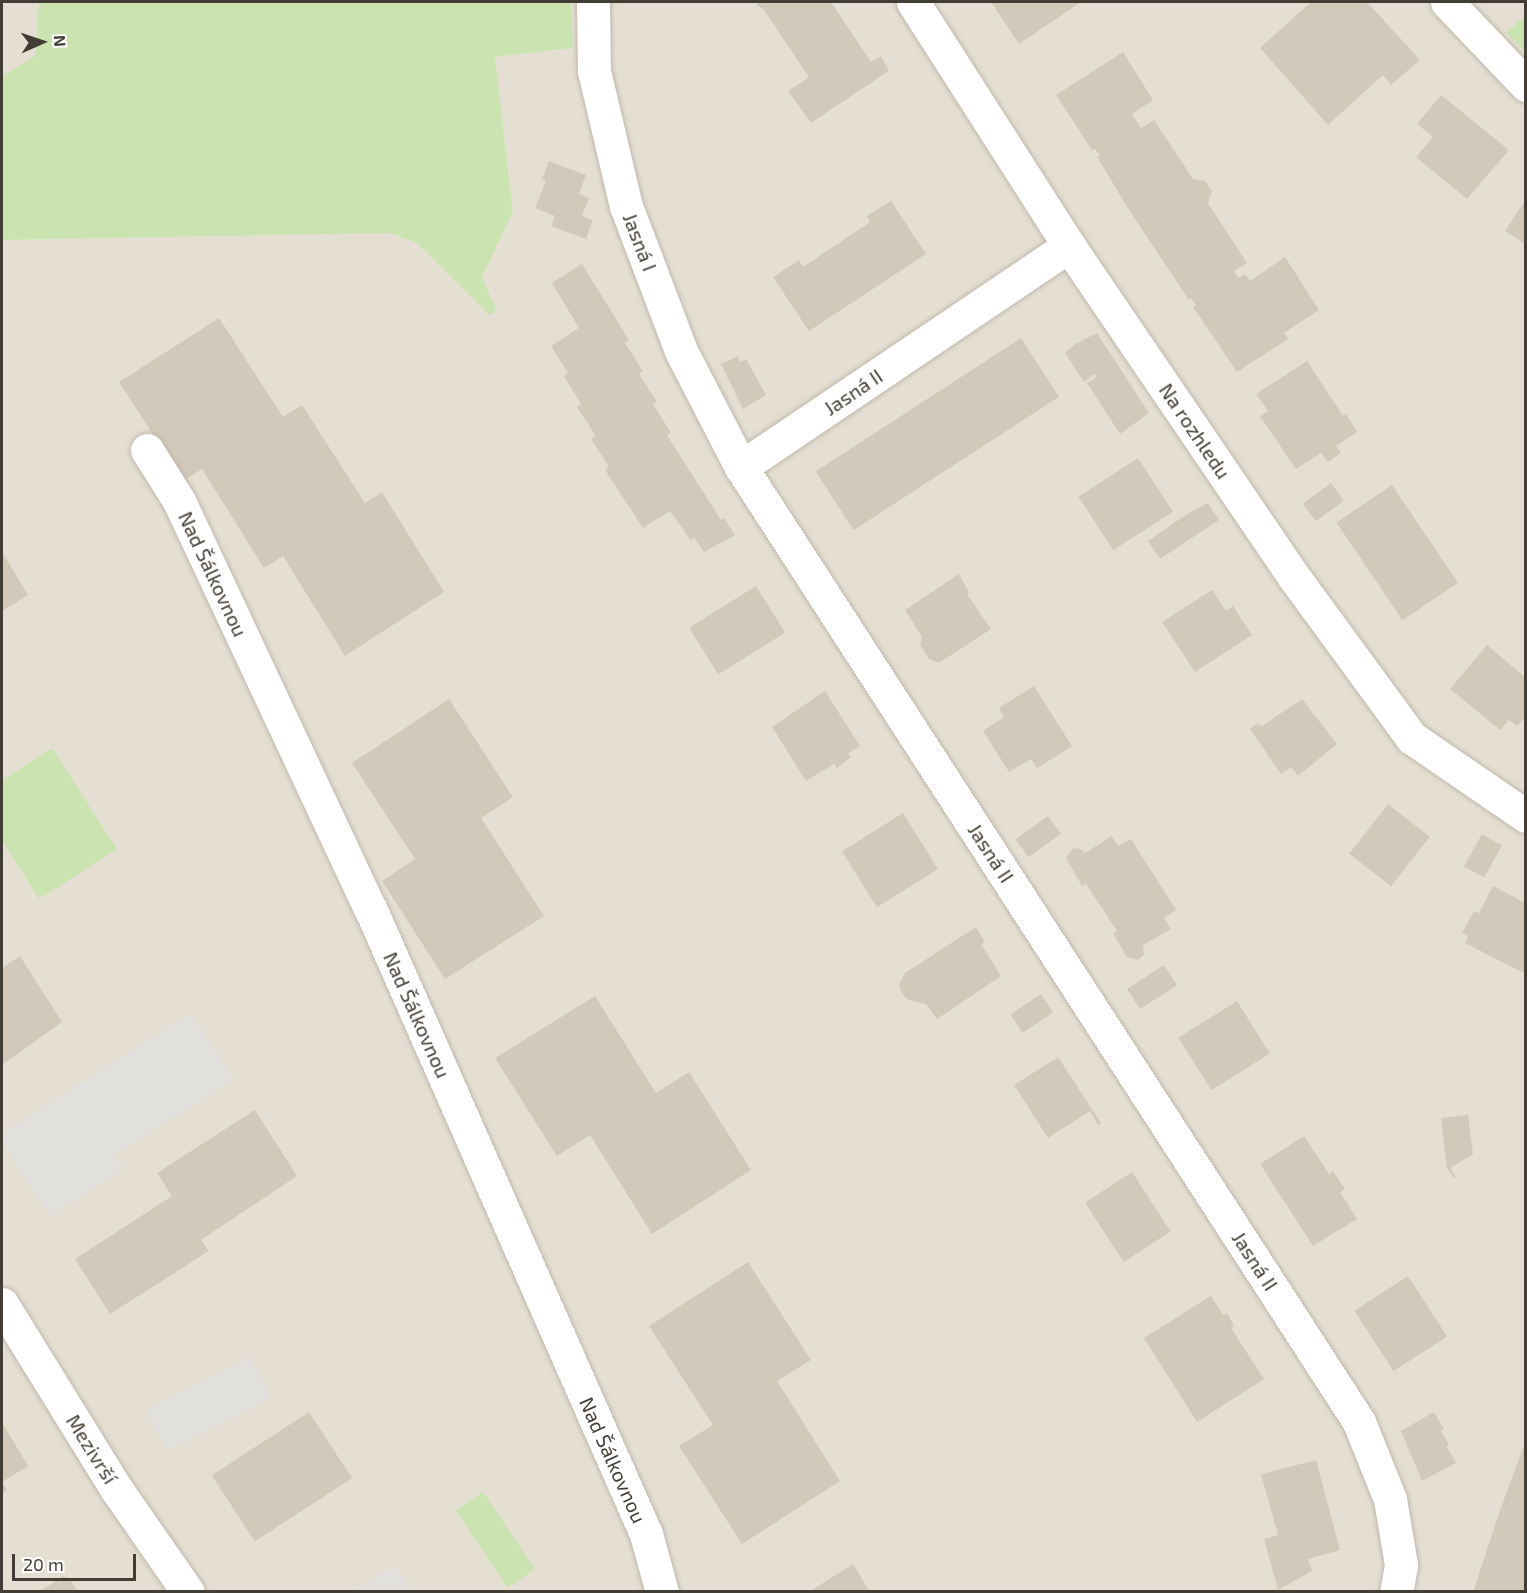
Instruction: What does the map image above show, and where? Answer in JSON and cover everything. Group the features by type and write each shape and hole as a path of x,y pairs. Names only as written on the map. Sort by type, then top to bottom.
{"street":[{"name":"Jasná I","path":"593,2 594,71 626,206 681,351 741,467"},
{"name":"Na rozhledu","path":"914,2 1069,246 1287,567 1412,738 1526,816"},
{"path":"1447,2 1526,85"},
{"name":"Jasná II","path":"1069,246 741,467 1359,1422 1390,1499 1401,1566 1396,1592"},
{"name":"Nad Šálkovnou","path":"147,450 178,501 371,910 646,1534 662,1592"},
{"name":"Mezivrší","path":"2,1304 117,1490 188,1592"}],"shaded area":[{"path":"2,2 39,2 35,56 2,76"},
{"path":"571,2 1525,2 1525,16 1506,32 1526,52 1525,1591 2,1591 2,240 390,233 417,243 490,314 497,309 482,277 513,212 495,57 573,48"},
{"path":"191,1013 233,1080 114,1155 122,1170 49,1216 2,1140 2,1133"},
{"path":"250,1357 271,1398 167,1451 146,1410"},
{"path":"396,1565 411,1591 352,1591"}],"green space":[{"path":"39,2 571,2 573,48 495,57 513,212 482,277 497,310 490,315 417,243 390,233 2,240 2,76 35,56"},
{"path":"1525,16 1525,52 1506,32"},
{"path":"52,748 117,849 39,899 2,840 2,780"},
{"path":"483,1492 535,1569 508,1588 456,1510"}],"building":[{"path":"758,2 831,2 871,62 881,56 889,71 811,123 788,91 809,77 764,10 757,5"},
{"path":"991,2 1081,2 1019,44"},
{"path":"1311,2 1367,2 1420,60 1391,85 1383,75 1328,125 1260,48"},
{"path":"1123,52 1153,100 1132,114 1141,128 1154,120 1193,179 1205,181 1212,191 1208,203 1247,263 1234,271 1238,278 1245,274 1250,281 1285,257 1319,310 1284,333 1288,339 1237,372 1193,307 1196,305 1191,298 1189,300 1131,213 1097,157 1100,155 1095,149 1092,150 1056,95"},
{"path":"1441,95 1509,150 1467,199 1416,157 1433,137 1417,124"},
{"path":"549,161 586,175 579,194 589,198 582,216 593,220 586,239 551,226 555,216 535,208 546,181 542,179"},
{"path":"1526,199 1526,244 1505,231"},
{"path":"891,201 926,254 809,331 773,277 799,260 803,267 870,222 867,216"},
{"path":"582,264 629,340 625,343 643,371 639,374 657,402 653,404 671,433 667,435 721,520 724,518 735,535 704,552 694,538 691,541 670,511 643,528 605,470 609,467 591,439 596,436 577,407 581,404 564,376 568,373 551,346 579,328 552,283"},
{"path":"219,318 283,417 302,405 365,503 382,492 444,592 345,656 283,556 264,568 202,469 183,481 119,382"},
{"path":"1097,333 1149,413 1120,434 1087,383 1097,377 1094,374 1084,382 1065,353 1075,344"},
{"path":"1021,338 1059,397 854,530 816,471"},
{"path":"738,356 740,362 746,359 766,395 743,409 721,364"},
{"path":"1307,361 1343,416 1346,414 1357,432 1336,446 1341,453 1328,462 1321,453 1296,469 1260,416 1268,411 1256,394"},
{"path":"1138,458 1173,512 1113,550 1078,497"},
{"path":"1331,483 1344,501 1316,521 1303,504"},
{"path":"1392,485 1458,583 1402,620 1336,522"},
{"path":"1208,503 1219,520 1160,559 1148,541 1187,514"},
{"path":"2,552 28,595 2,611"},
{"path":"959,574 969,592 967,594 991,629 939,663 929,659 920,645 922,637 905,610"},
{"path":"756,586 785,633 718,675 689,628"},
{"path":"1212,590 1226,611 1233,606 1252,635 1195,672 1162,622"},
{"path":"1487,645 1526,678 1526,716 1517,726 1509,720 1500,730 1450,689"},
{"path":"1034,686 1072,746 1037,768 1031,759 1009,772 983,731 1004,717 999,708"},
{"path":"825,691 860,746 848,753 851,757 837,768 834,764 806,781 772,727"},
{"path":"449,699 513,797 481,818 544,916 445,979 382,881 415,859 352,763"},
{"path":"1302,699 1337,744 1298,776 1291,767 1281,774 1250,729 1256,724 1262,726"},
{"path":"1388,804 1430,837 1391,886 1349,854"},
{"path":"903,813 938,869 877,907 842,851"},
{"path":"1048,816 1061,834 1029,857 1016,840"},
{"path":"1482,834 1502,845 1484,878 1464,866"},
{"path":"1112,836 1118,846 1131,839 1176,910 1164,918 1171,929 1143,945 1144,955 1138,960 1127,957 1113,934 1117,931 1086,884 1082,886 1066,858 1073,848 1085,853"},
{"path":"1493,886 1526,903 1526,974 1465,943 1468,936 1462,933 1474,911 1479,913"},
{"path":"976,927 985,942 981,944 1001,976 937,1019 926,1004 909,1000 903,995 899,985 905,973"},
{"path":"20,956 62,1022 2,1065 2,968"},
{"path":"1164,965 1177,985 1140,1009 1127,989"},
{"path":"1041,994 1053,1012 1023,1033 1010,1015"},
{"path":"595,996 656,1093 689,1072 751,1170 652,1234 590,1135 557,1156 495,1058"},
{"path":"1237,1001 1270,1054 1211,1090 1178,1038"},
{"path":"1058,1057 1101,1123 1098,1125 1090,1111 1048,1138 1014,1085"},
{"path":"255,1110 297,1176 201,1240 209,1251 110,1314 75,1259 172,1196 157,1173"},
{"path":"1468,1115 1473,1154 1450,1168 1456,1177 1454,1178 1447,1168 1441,1118"},
{"path":"1304,1136 1329,1174 1333,1171 1345,1189 1340,1192 1357,1219 1313,1246 1260,1164"},
{"path":"1132,1172 1171,1232 1124,1262 1085,1202"},
{"path":"748,1262 811,1360 777,1381 840,1481 742,1544 679,1446 713,1425 649,1326"},
{"path":"1408,1276 1447,1336 1394,1371 1354,1311"},
{"path":"1211,1296 1223,1315 1227,1313 1234,1326 1231,1328 1264,1379 1197,1422 1144,1338"},
{"path":"309,1412 352,1478 255,1541 212,1475"},
{"path":"1434,1412 1444,1429 1441,1431 1456,1463 1422,1481 1401,1431"},
{"path":"2,1422 28,1466 2,1482"},
{"path":"1525,1443 1526,1592 1473,1592 1501,1507"},
{"path":"1316,1460 1340,1550 1308,1559 1312,1571 1278,1590 1264,1539 1278,1535 1261,1474"},
{"path":"2,1482 7,1490 2,1493"},
{"path":"853,1564 870,1592 809,1592"},
{"path":"63,1576 70,1579 78,1592 39,1592"}]}
